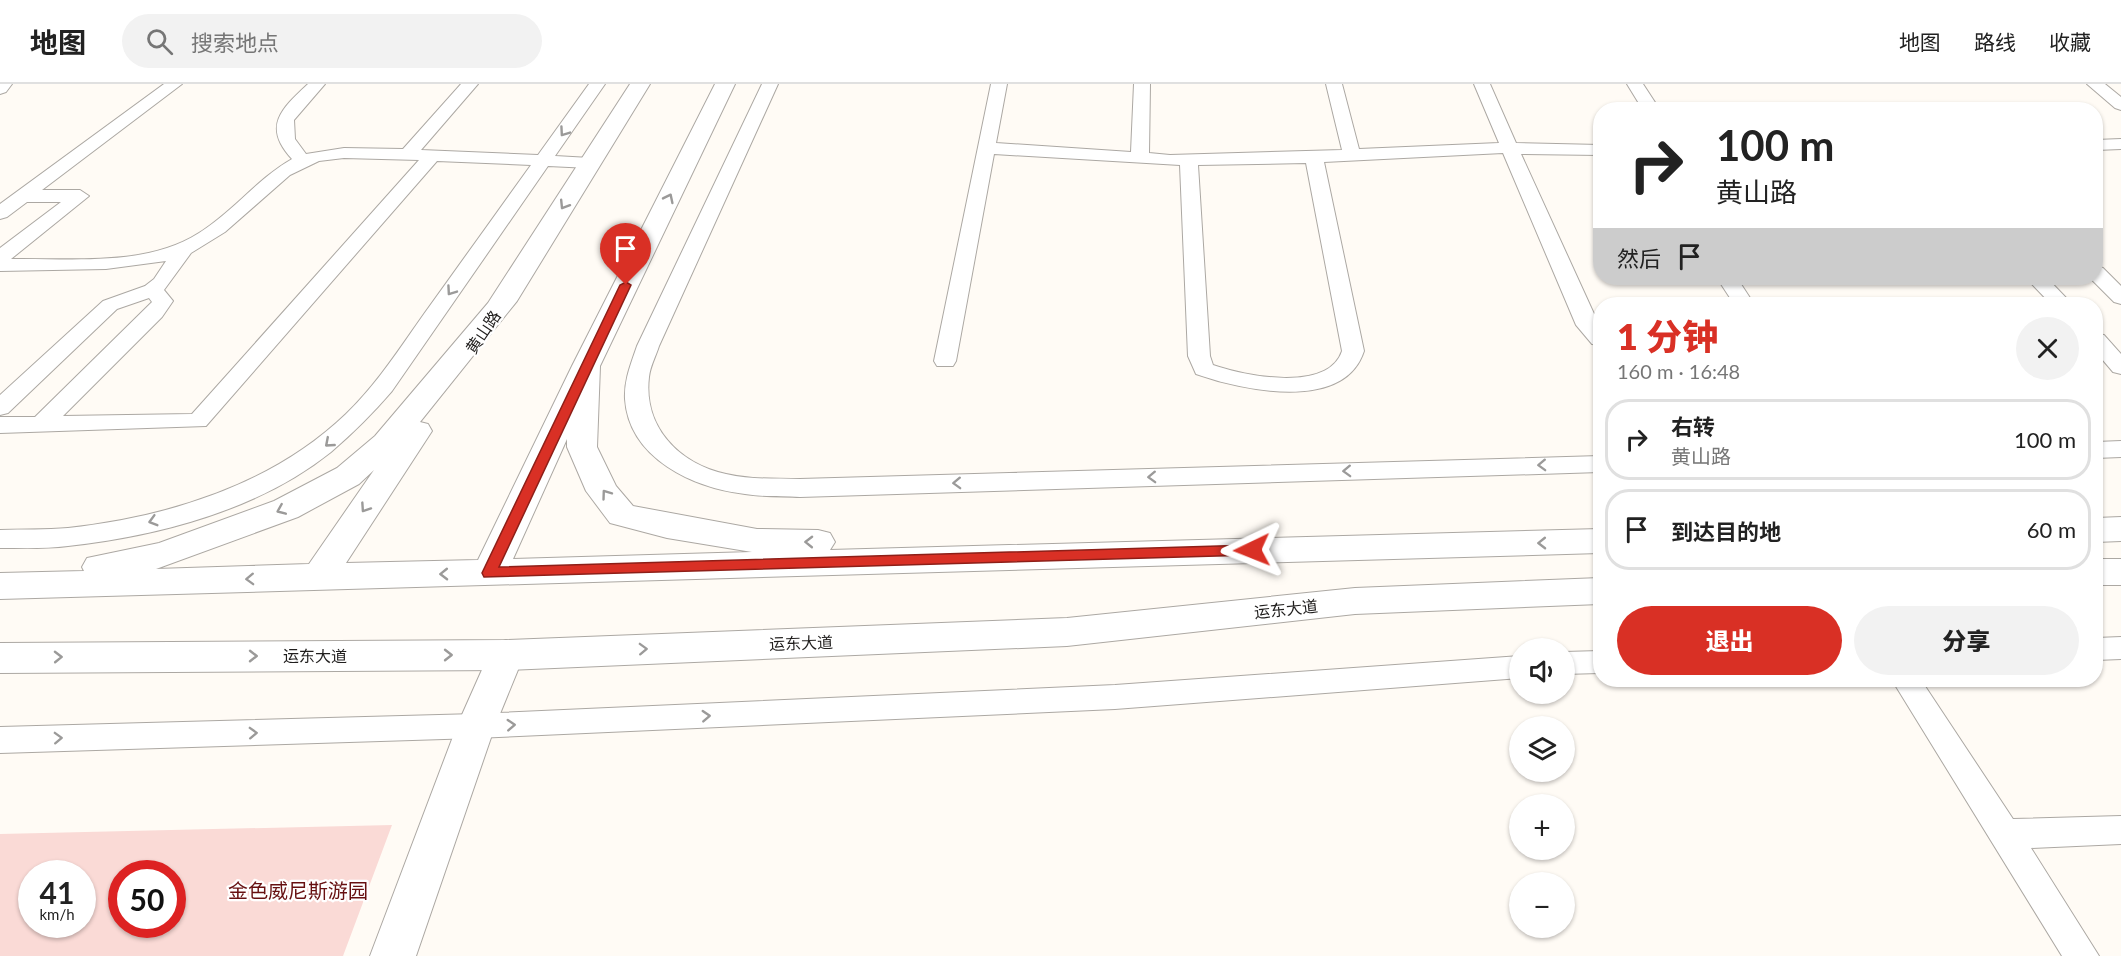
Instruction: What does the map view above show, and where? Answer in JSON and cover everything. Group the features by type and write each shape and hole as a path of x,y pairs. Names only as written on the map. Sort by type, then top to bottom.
{"main road":[{"name":"黄山路","path":"319,577 504,301 640,84"},
{"path":"489,573 586,366 725,84"},
{"path":"0,585 163,555 286,509 348,476 386,443 504,301"},
{"path":"586,366 582,447 602,491 622,514 667,526 757,541 1371,547"},
{"path":"2103,530 2121,530"},
{"path":"0,585 1593,541"},
{"path":"2103,572 2121,572"},
{"name":"运东大道","path":"0,658 506,655 1067,632 1355,601 1593,591"},
{"path":"393,956 476,726 506,655"}],"lane":[{"path":"0,89 4,84"},
{"path":"0,213 174,84"},
{"path":"303,161 290,149 284,136 283,124 296,103 317,84"},
{"path":"408,154 470,84"},
{"path":"0,538 76,537 144,524 219,502 274,479 322,449 361,415 384,386 597,84"},
{"path":"770,84 648,346 638,377 637,409 647,436 673,462 706,477 743,486 800,488 1593,464"},
{"path":"945,361 999,84"},
{"path":"1140,159 1142,84"},
{"path":"1334,84 1352,155"},
{"path":"1482,84 1507,148 1587,325 1593,331"},
{"path":"1635,84 1647,102"},
{"path":"2095,84 2121,105"},
{"path":"2103,145 2121,144"},
{"path":"987,148 1140,159 1189,160 1507,148 1593,150"},
{"path":"0,265 140,260 184,248 202,240 222,226 280,174 303,161 325,154 408,154 590,163"},
{"path":"0,425 198,421 433,155"},
{"path":"1189,160 1199,356 1204,369 1227,378 1253,384 1283,384 1332,377 1346,366 1353,351 1314,156"},
{"path":"0,258 80,196 23,196"},
{"path":"0,408 110,305 152,290 161,283 184,248"},
{"path":"2103,279 2121,298"},
{"path":"2043,285 2055,297"},
{"path":"41,424 155,313 163,301 152,290"},
{"path":"2103,348 2121,367"},
{"path":"2103,450 2121,449"},
{"path":"2103,649 2121,648"},
{"path":"1575,663 1593,662"},
{"path":"0,740 476,726 1115,697 1509,668"},
{"path":"1910,687 2082,956"},
{"path":"2004,834 2121,830"}],"green space":[{"name":"金色威尼斯游园","path":"392,825 343,956 0,956 0,834"}],"route":[{"path":"626,285 489,573 1252,550"}]}
